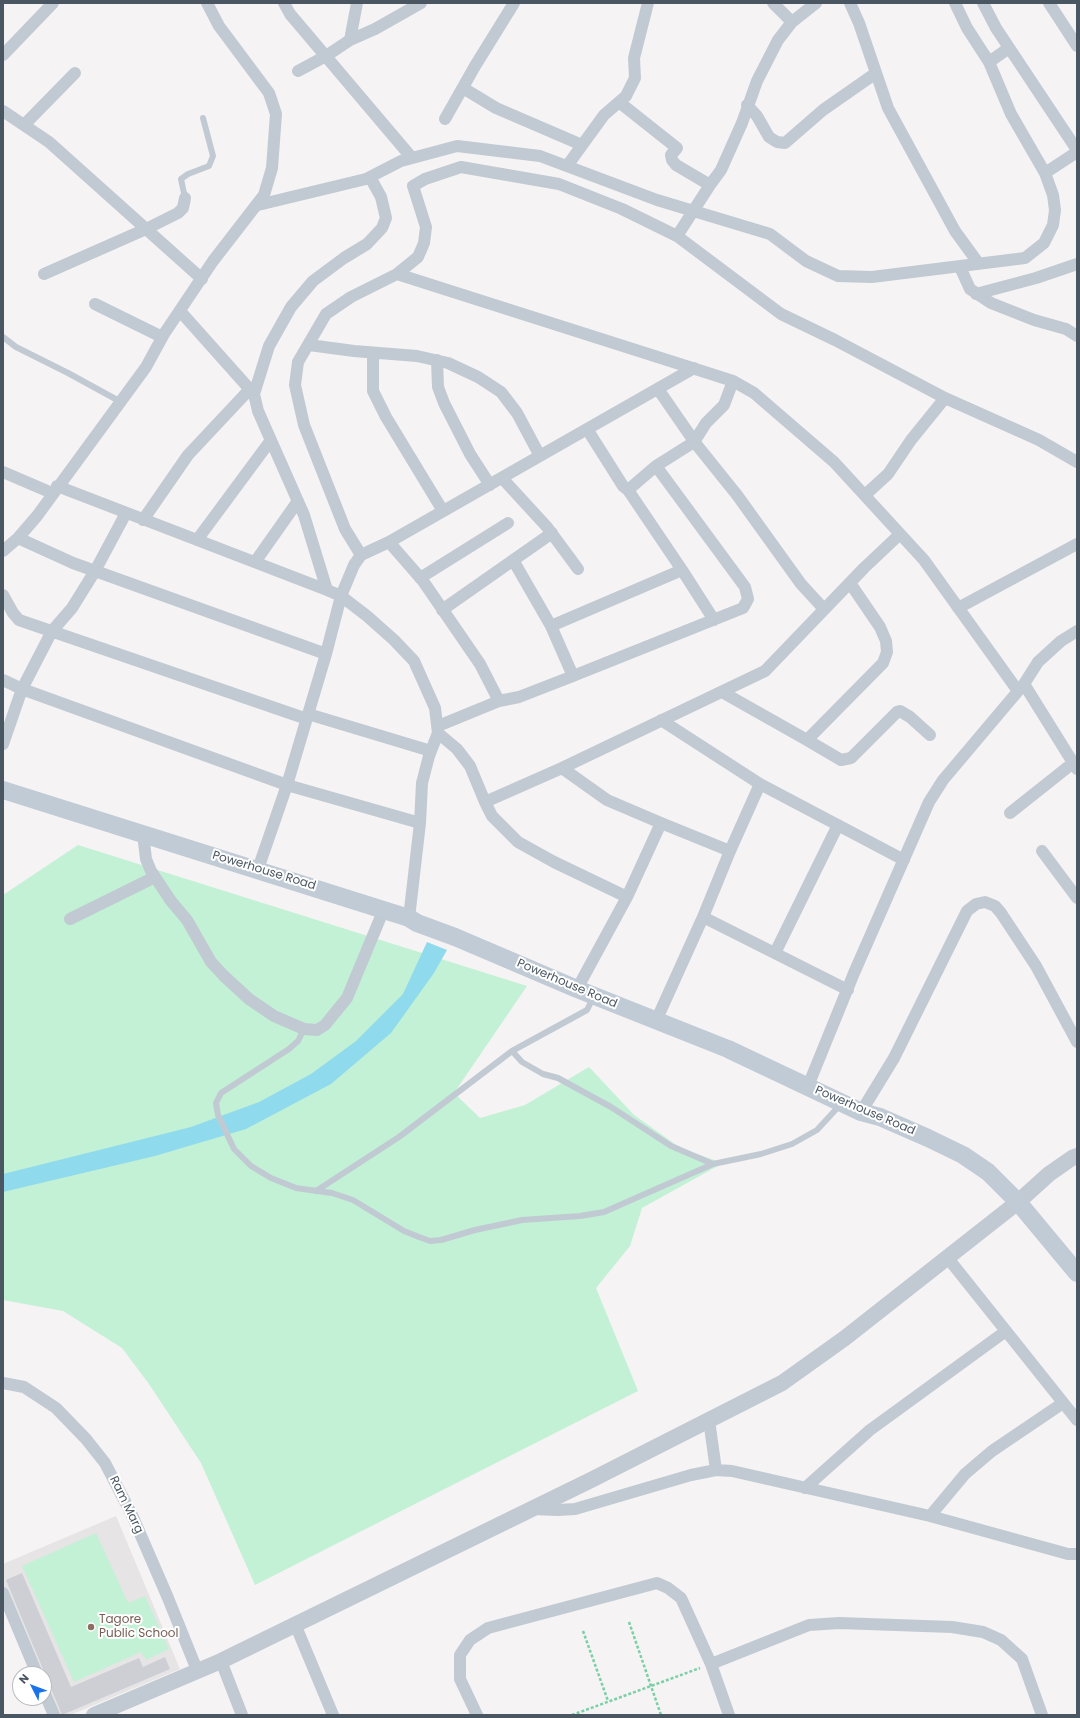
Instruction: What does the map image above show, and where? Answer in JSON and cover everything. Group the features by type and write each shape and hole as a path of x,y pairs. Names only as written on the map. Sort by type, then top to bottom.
{"main road":[{"name":"Powerhouse Road","path":"3,790 384,909 455,937 577,989 728,1049 861,1112 880,1117 914,1132 963,1156 988,1172 1018,1202 1077,1273"}],"street":[{"path":"3,55 53,3"},
{"path":"3,550 18,538 121,402 146,367 162,337 202,279 258,206 264,195 272,168 276,114 269,93 219,26 207,3"},
{"path":"284,3 290,14 326,56 407,160"},
{"path":"350,40 357,3"},
{"path":"298,71 326,56 350,40 375,29 421,3"},
{"path":"445,118 514,3"},
{"path":"559,184 564,165 582,146 604,115 626,96 636,78 634,58 648,3"},
{"path":"773,3 792,22"},
{"path":"677,236 721,170 742,123 756,81 778,40 792,22 816,3"},
{"path":"850,3 859,23 888,108 955,231 979,264"},
{"path":"258,206 372,176 407,160 457,146 540,156 657,200 770,234 806,261 838,276 872,277 1025,258 1044,243 1053,226 1055,210 1053,195 1045,173 1011,114 989,62 967,28 955,3"},
{"path":"983,3 1010,48 1077,151 1045,173"},
{"path":"1049,3 1077,46"},
{"path":"989,62 1010,48"},
{"path":"24,125 75,73"},
{"path":"747,105 769,137 777,142 785,143 823,110 876,73"},
{"path":"463,88 496,108 582,146"},
{"path":"619,102 677,148 671,155 672,160 676,165 710,185"},
{"path":"3,111 49,142 202,279"},
{"path":"358,560 304,425 295,385 298,362 326,314 351,297 397,274 418,257 424,243 426,227 413,186 425,179 461,167 559,184 622,209 677,236 781,314 835,340 945,398 1038,440 1077,462"},
{"path":"143,520 188,455 251,392 268,346 291,307 313,281 344,258 367,244 382,228 386,218 381,197 372,176"},
{"path":"44,274 146,229 178,213 183,208 184,198"},
{"path":"971,287 1030,280 1077,264"},
{"path":"960,267 971,287 991,303 1034,320 1066,329 1077,336"},
{"path":"397,274 733,381 754,393 834,462 924,560 958,608 1021,687 1075,766 1010,813"},
{"path":"95,304 162,337"},
{"path":"180,311 251,392 304,515 327,590"},
{"path":"309,345 373,353 417,356 448,363 478,377 501,392 517,413 540,456"},
{"path":"373,353 374,391 386,417 443,511"},
{"path":"437,360 438,387 444,403 470,454 490,485"},
{"path":"258,870 287,785 308,716 342,592 358,560 694,368"},
{"path":"628,490 656,466 694,442 706,423 724,405 733,381"},
{"path":"658,389 694,442 737,495 802,584 824,609"},
{"path":"865,495 888,474 911,440 945,398"},
{"path":"587,429 622,486 628,490 714,620"},
{"path":"197,540 271,440"},
{"path":"438,729 499,701 519,696 573,676 743,608 748,599 745,587 656,466"},
{"path":"3,472 126,513 327,590 342,592 414,661 435,708 438,729 422,783 413,921"},
{"path":"502,478 552,532 578,569"},
{"path":"255,562 298,501"},
{"path":"3,744 22,689 52,631 72,608 95,571 126,513"},
{"path":"420,578 508,523"},
{"path":"442,610 552,532"},
{"path":"485,802 562,768 765,671 824,609 900,534"},
{"path":"18,538 73,563 326,654"},
{"path":"389,542 420,578 480,664 499,701"},
{"path":"958,608 1077,544"},
{"path":"513,560 551,626 573,676"},
{"path":"551,626 682,570"},
{"path":"808,740 883,663 886,652 886,641 880,627 850,583"},
{"path":"3,595 13,613 19,620 308,716 431,751"},
{"path":"808,1086 929,802 943,780 1021,687 1038,662 1060,641 1077,631"},
{"path":"3,680 22,689 287,785 420,823"},
{"path":"722,692 841,760 851,758 897,712 900,711 910,717 930,735"},
{"path":"661,720 760,784 904,860"},
{"path":"438,729 457,749 470,766 492,816 518,842 554,862 627,897"},
{"path":"562,768 607,800 730,851"},
{"path":"656,1021 703,917 760,784"},
{"path":"577,989 627,897 661,823"},
{"path":"775,953 838,825"},
{"path":"143,834 146,859 155,877 171,901 187,920 211,962 249,999 274,1016 304,1029 317,1030 325,1025 347,998 384,909"},
{"path":"1042,851 1077,898"},
{"path":"70,919 155,877"},
{"path":"861,1112 894,1058 967,911 976,904 985,902 995,906 1001,913 1036,966 1076,1039"},
{"path":"703,917 848,990"},
{"path":"94,1715 221,1661 531,1509 782,1383 846,1338 947,1256 1018,1202 1049,1174 1077,1156"},
{"path":"947,1256 1077,1420"},
{"path":"805,1488 870,1430 1006,1331"},
{"name":"Ram Marg","path":"3,1383 24,1387 56,1408 86,1439 105,1463 132,1516 197,1670"},
{"path":"930,1516 965,1474 998,1447 1063,1402"},
{"path":"709,1420 716,1470"},
{"path":"531,1509 575,1509 691,1475 716,1470 732,1471 930,1516 1068,1554 1077,1554"},
{"path":"477,1715 460,1679 460,1655 470,1640 488,1628 657,1583 668,1588 681,1598 711,1664 729,1715"},
{"path":"3,1593 34,1666"},
{"path":"711,1664 809,1625 839,1623 952,1627 983,1632 1001,1640 1022,1659 1042,1715"},
{"path":"295,1624 332,1715"},
{"path":"221,1661 242,1715"}],"lane":[{"path":"184,198 181,179 188,174 210,166 213,156 203,118"},
{"path":"3,337 16,347 121,402"},
{"path":"316,1191 399,1136 512,1052 587,1010 594,995"},
{"path":"304,1029 298,1042 289,1049 221,1093 216,1103 218,1115 234,1148 251,1166 271,1178 296,1188 332,1193 353,1200 404,1231 430,1241 441,1240 475,1230 522,1220 580,1216 604,1212 712,1164 761,1154 792,1144 817,1130 842,1102"},
{"path":"512,1052 522,1062 543,1074 558,1078 611,1107 671,1146 712,1164"}],"path":[{"path":"629,1622 661,1715"},
{"path":"583,1631 608,1701"},
{"path":"572,1715 711,1664"}],"shaded area":[{"name":"Tagore Public School","path":"116,1516 180,1669 70,1715 57,1715 52,1703 52,1666 37,1666 3,1585 3,1564"}],"green space":[{"path":"78,845 527,986 454,1093 480,1118 525,1105 589,1067 634,1115 682,1149 723,1163 642,1208 630,1246 596,1288 638,1391 255,1585 201,1463 149,1384 122,1348 63,1311 3,1300 3,895"},
{"path":"96,1533 128,1603 145,1596 169,1649 146,1660 141,1652 74,1682 22,1566"}],"water":[{"path":"427,942 447,950 434,973 391,1033 331,1084 246,1129 155,1156 3,1192 3,1174 191,1127 259,1102 311,1074 356,1041 403,994"}],"building":[{"path":"22,1573 71,1687 139,1658 143,1667 165,1657 170,1669 62,1715 52,1691 52,1666 42,1666 6,1580"}],"place":[{"name":"Tagore Public School","path":"91,1627"}]}
